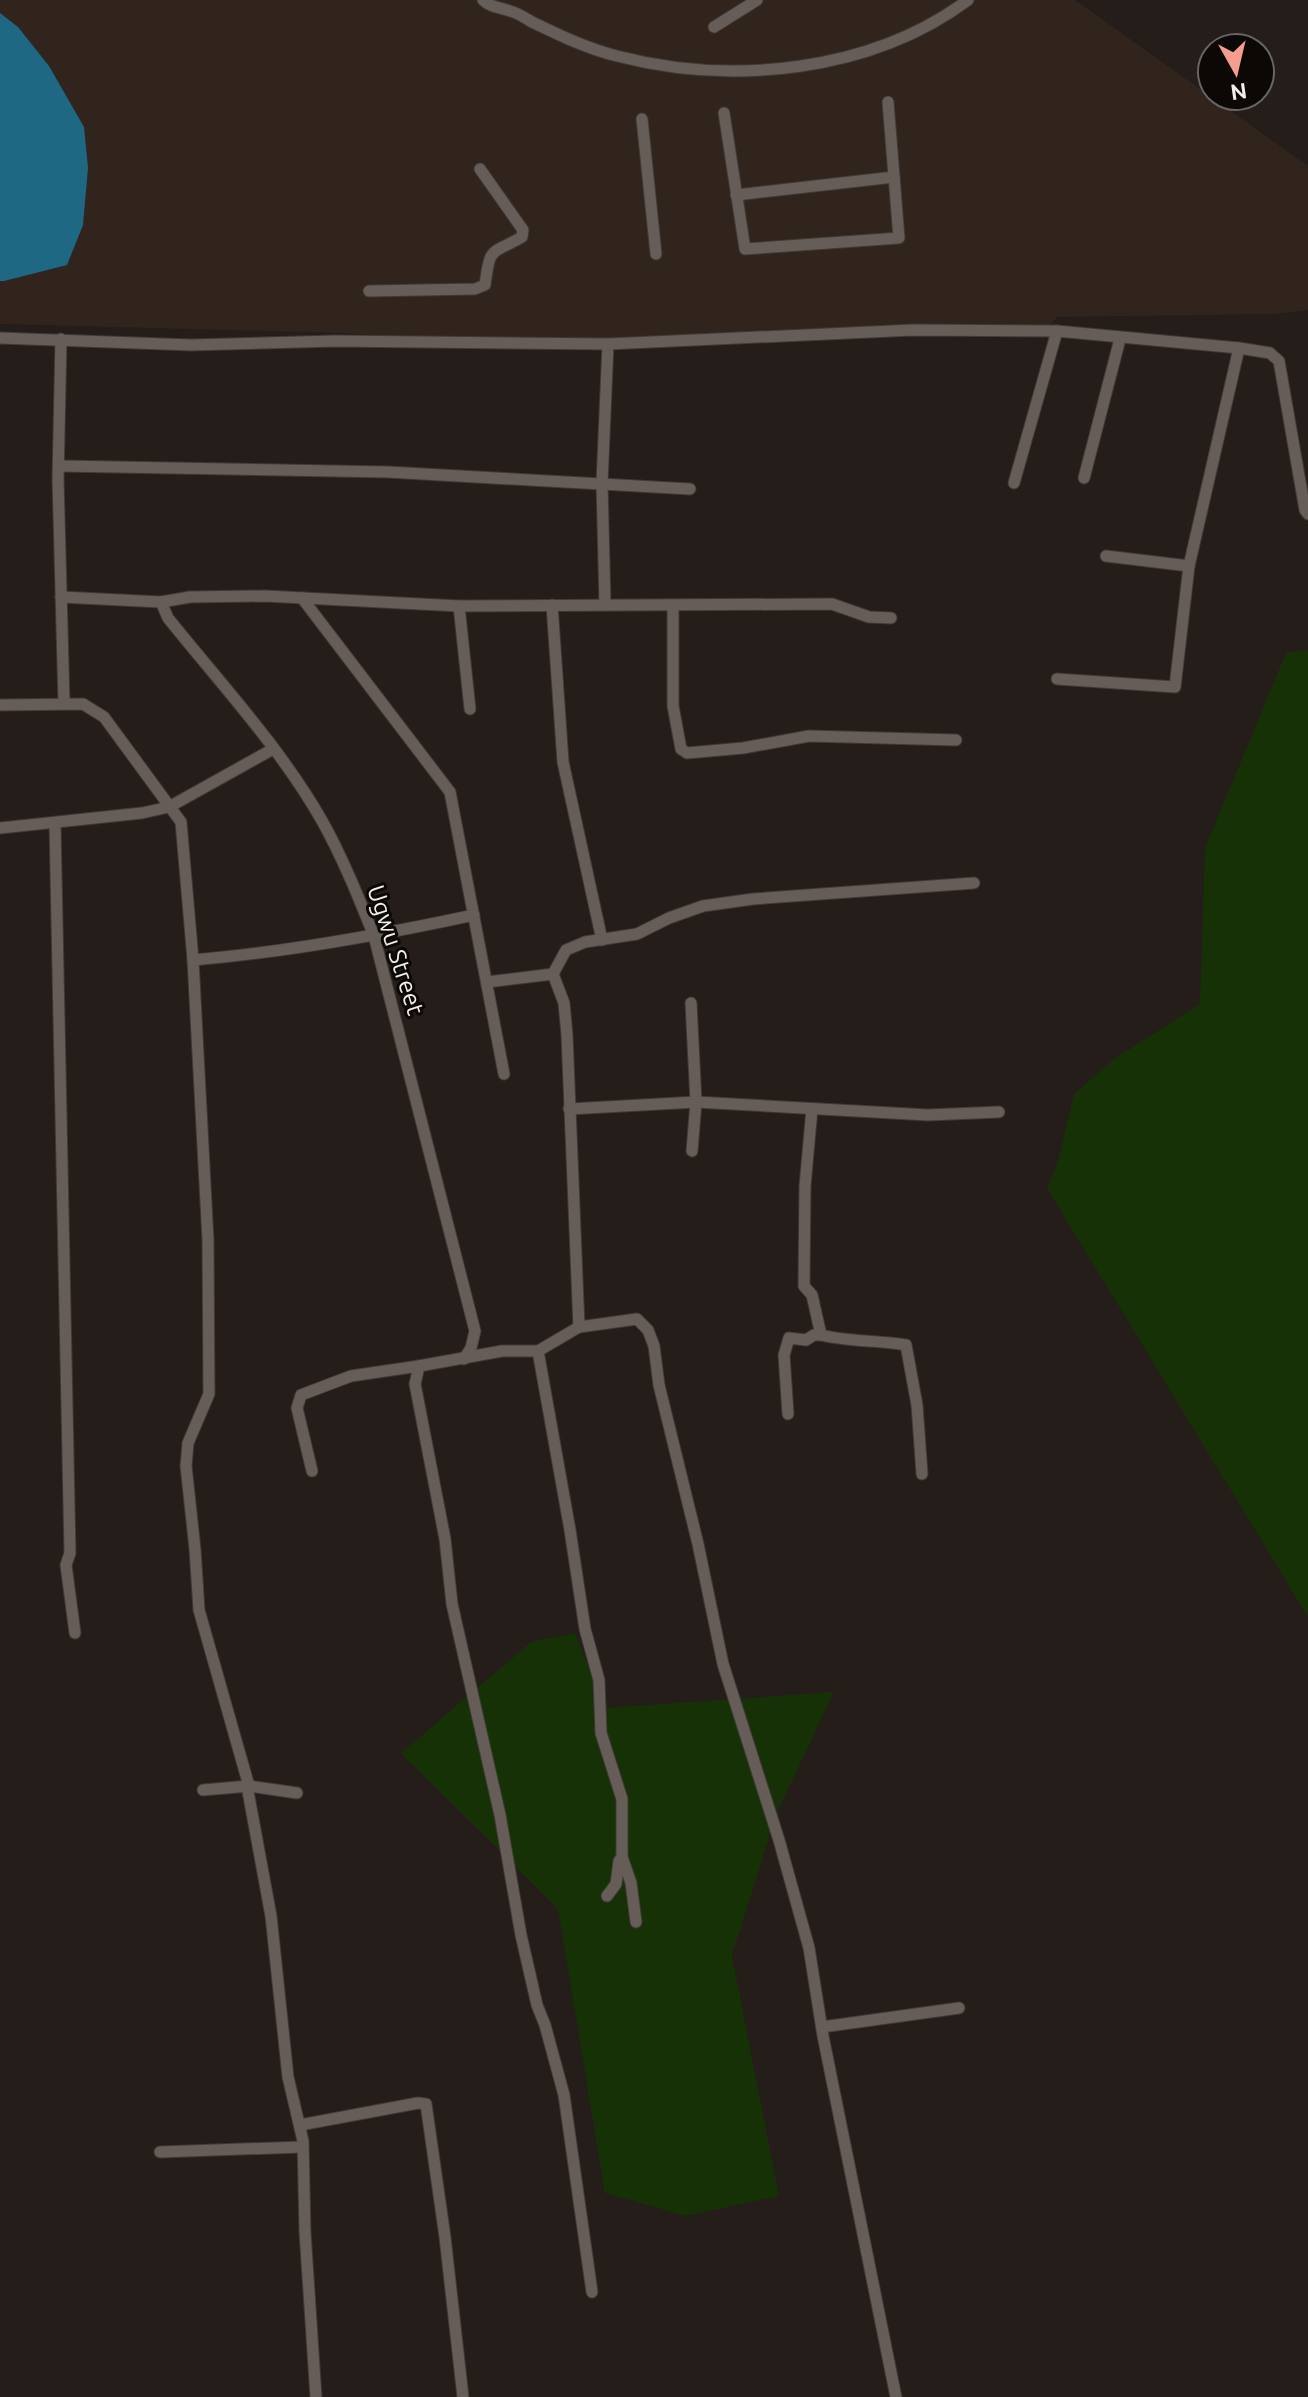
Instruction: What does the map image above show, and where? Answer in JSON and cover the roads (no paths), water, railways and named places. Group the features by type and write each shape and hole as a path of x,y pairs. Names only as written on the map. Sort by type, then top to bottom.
{"street":[{"path":"483,0 489,6 511,11 616,56 686,69 712,70 786,68 832,59 900,39 951,13 968,0"},
{"path":"714,27 757,0"},
{"path":"943,0 951,13"},
{"path":"724,113 745,249 899,238 888,102"},
{"path":"642,119 656,254"},
{"path":"369,291 475,289 485,285 488,257 522,237 523,230 480,169"},
{"path":"736,195 894,177"},
{"path":"0,338 191,345 335,341 608,344 913,330 1057,331 1239,348 1270,353 1279,361 1308,514"},
{"path":"1014,483 1057,331"},
{"path":"61,339 64,703"},
{"path":"1084,478 1120,339"},
{"path":"605,604 602,483 608,344"},
{"path":"1057,679 1175,687 1189,566 1239,348"},
{"path":"60,466 388,472 690,489"},
{"path":"1106,556 1189,566"},
{"path":"61,597 161,602 190,597 302,598 459,606 832,604 869,617 891,618"},
{"path":"302,598 450,792 504,1074"},
{"name":"Ugwu Street","path":"161,602 168,618 273,749 320,818 374,936 475,1331 471,1348 464,1359"},
{"path":"552,605 563,762 602,940"},
{"path":"673,605 673,706 681,749 687,753 743,748 809,736 956,740"},
{"path":"459,606 470,709"},
{"path":"0,705 83,704 104,717 181,822 193,960 208,1240 209,1394 188,1443 186,1466 199,1610 248,1786 273,1931 288,2077 300,2125 316,2397"},
{"path":"0,828 55,824 169,807 273,749"},
{"path":"55,824 62,1239 67,1334 70,1553 66,1565 75,1633"},
{"path":"579,1327 564,1003 553,974 566,950 585,942 637,934 703,906 753,899 974,883"},
{"path":"193,960 263,954 374,936 474,915"},
{"path":"487,982 553,974"},
{"path":"691,1003 696,1102 692,1151"},
{"path":"569,1109 696,1102 928,1115 999,1112"},
{"path":"812,1109 805,1186 804,1286 812,1295 821,1335"},
{"path":"312,1471 297,1408 301,1395 351,1376 502,1351 538,1351 579,1327 637,1319 648,1330 698,1544 713,1624 806,1934 896,2397"},
{"path":"788,1414 784,1355 789,1338 806,1340 821,1335 841,1340 877,1340 906,1345 917,1405 922,1474"},
{"path":"538,1351 585,1629 599,1680 601,1733 622,1799 618,1880 607,1896"},
{"path":"419,1366 415,1384 445,1539 452,1604 500,1815 521,1935 537,2005 564,2095 592,2292"},
{"path":"203,1790 248,1786 297,1793"},
{"path":"605,1870 620,1859"},
{"path":"620,1859 631,1883 636,1922"},
{"path":"822,2027 959,2008"},
{"path":"300,2125 426,2104 463,2397"},
{"path":"160,2152 302,2147"}],"water":[{"path":"0,13 18,27 49,66 84,127 88,168 83,225 67,265 4,281 0,281"}]}
